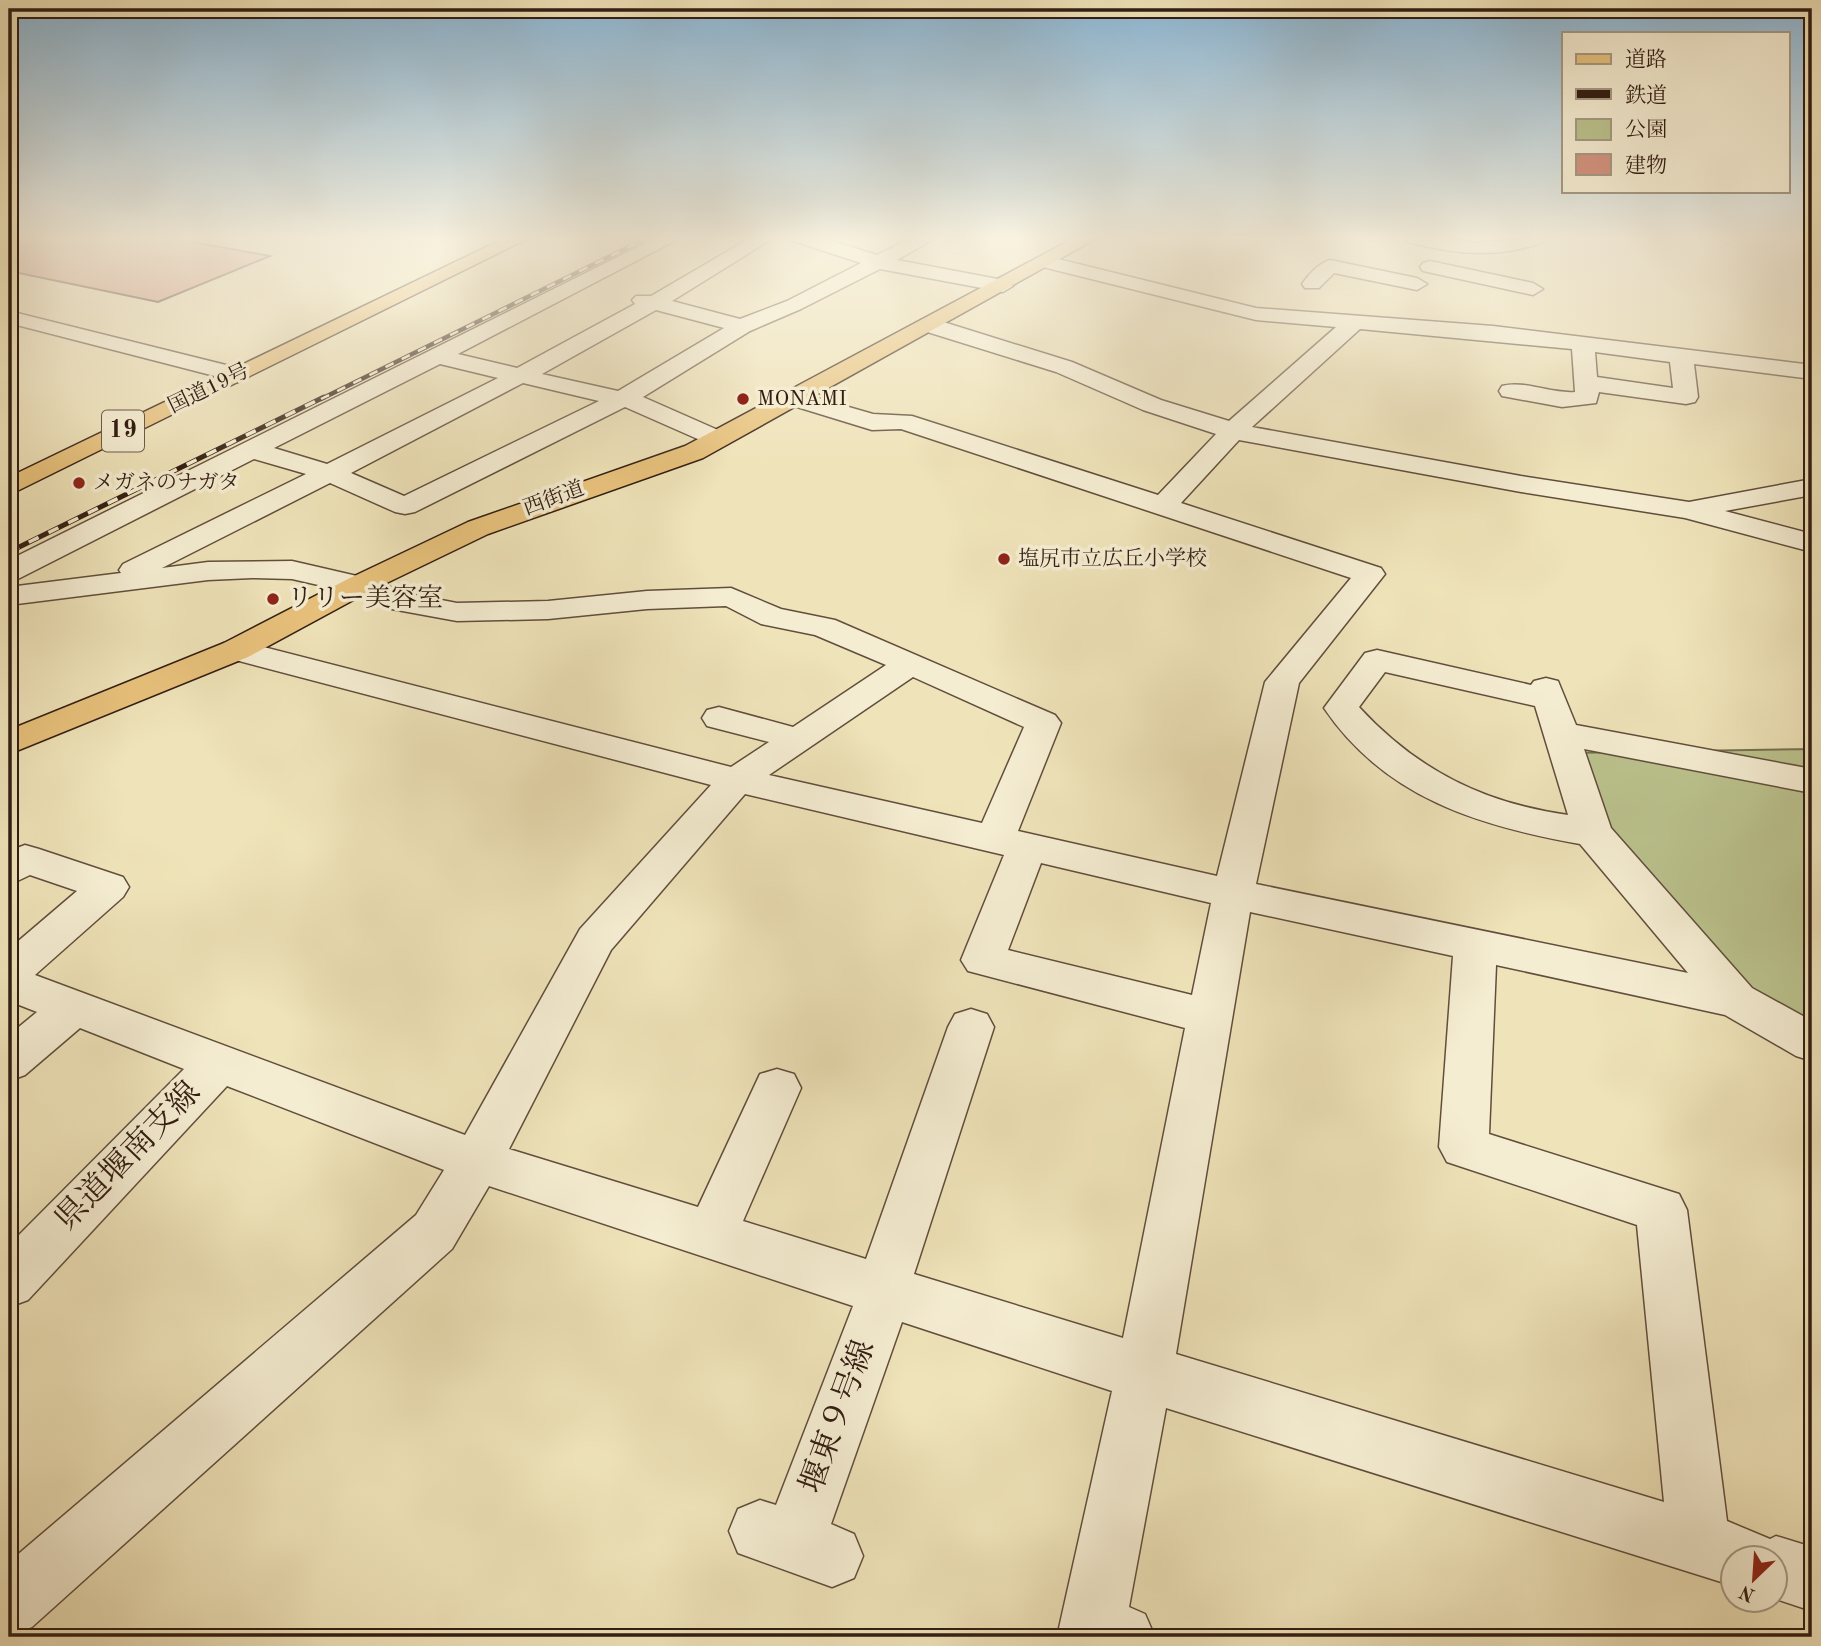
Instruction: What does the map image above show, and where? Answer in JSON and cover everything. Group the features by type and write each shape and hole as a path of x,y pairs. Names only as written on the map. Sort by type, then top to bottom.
{"main road":[{"name":"国道19号","path":"9,487 344,314"},
{"name":"国道19号","path":"9,471 354,314"},
{"name":"西街道","path":"9,743 236,650 359,585 478,528 561,496 694,452 952,314"}],"street":[{"path":"9,572 523,314"},
{"path":"107,584 522,376 636,314"},
{"path":"697,314 743,326"},
{"path":"253,450 329,473 405,506 621,400 743,326 770,314"},
{"path":"1255,314 1583,343 1812,372"},
{"path":"1384,324 1392,314"},
{"path":"9,317 227,372"},
{"path":"1164,505 1233,431 1355,322"},
{"path":"929,326 1064,367 1152,405 1233,431 1507,481 1687,510 1812,542"},
{"path":"1511,391 1562,400 1587,398 1583,343"},
{"path":"1586,383 1686,397 1681,356"},
{"path":"440,357 638,403 718,439"},
{"path":"793,398 872,422 903,421 1370,574 1282,682 1233,894 1144,1373 1102,1634"},
{"path":"1687,510 1812,487"},
{"path":"9,596 252,569 292,570 359,585 397,601 457,612 548,610 647,600 730,597 772,617 824,627 1043,723 983,960 1210,1017"},
{"path":"236,650 737,780 1233,894 1736,1000 1812,1043"},
{"path":"1593,833 1494,814 1406,771 1363,736 1341,708 1377,660 1812,781"},
{"path":"9,1604 434,1232 477,1161 595,940 737,780 911,664"},
{"path":"1550,707 1593,833 1736,1000"},
{"path":"719,718 798,739"},
{"path":"9,871 25,859 108,887 9,972"},
{"path":"1475,945 1464,1147 1661,1210 1722,1544"},
{"path":"9,984 477,1161 1144,1373 1720,1550"},
{"path":"9,1062 73,1008"},
{"name":"堰東９号線","path":"795,1543 884,1290 971,1027"},
{"name":"県道堰南支線","path":"9,1282 220,1063"},
{"path":"712,1236 777,1088"},
{"path":"1790,1572 1812,1579"}],"green space":[{"path":"1812,749 1812,1037 1748,999 1599,852 1567,753"}],"railway":[{"path":"321,399 493,314"},
{"path":"9,552 324,397"}],"place":[{"name":"MONAMI","path":"743,399"},
{"name":"メガネのナガタ","path":"79,483"},
{"name":"塩尻市立広丘小学校","path":"1004,559"},
{"name":"リリー美容室","path":"273,599"}]}
